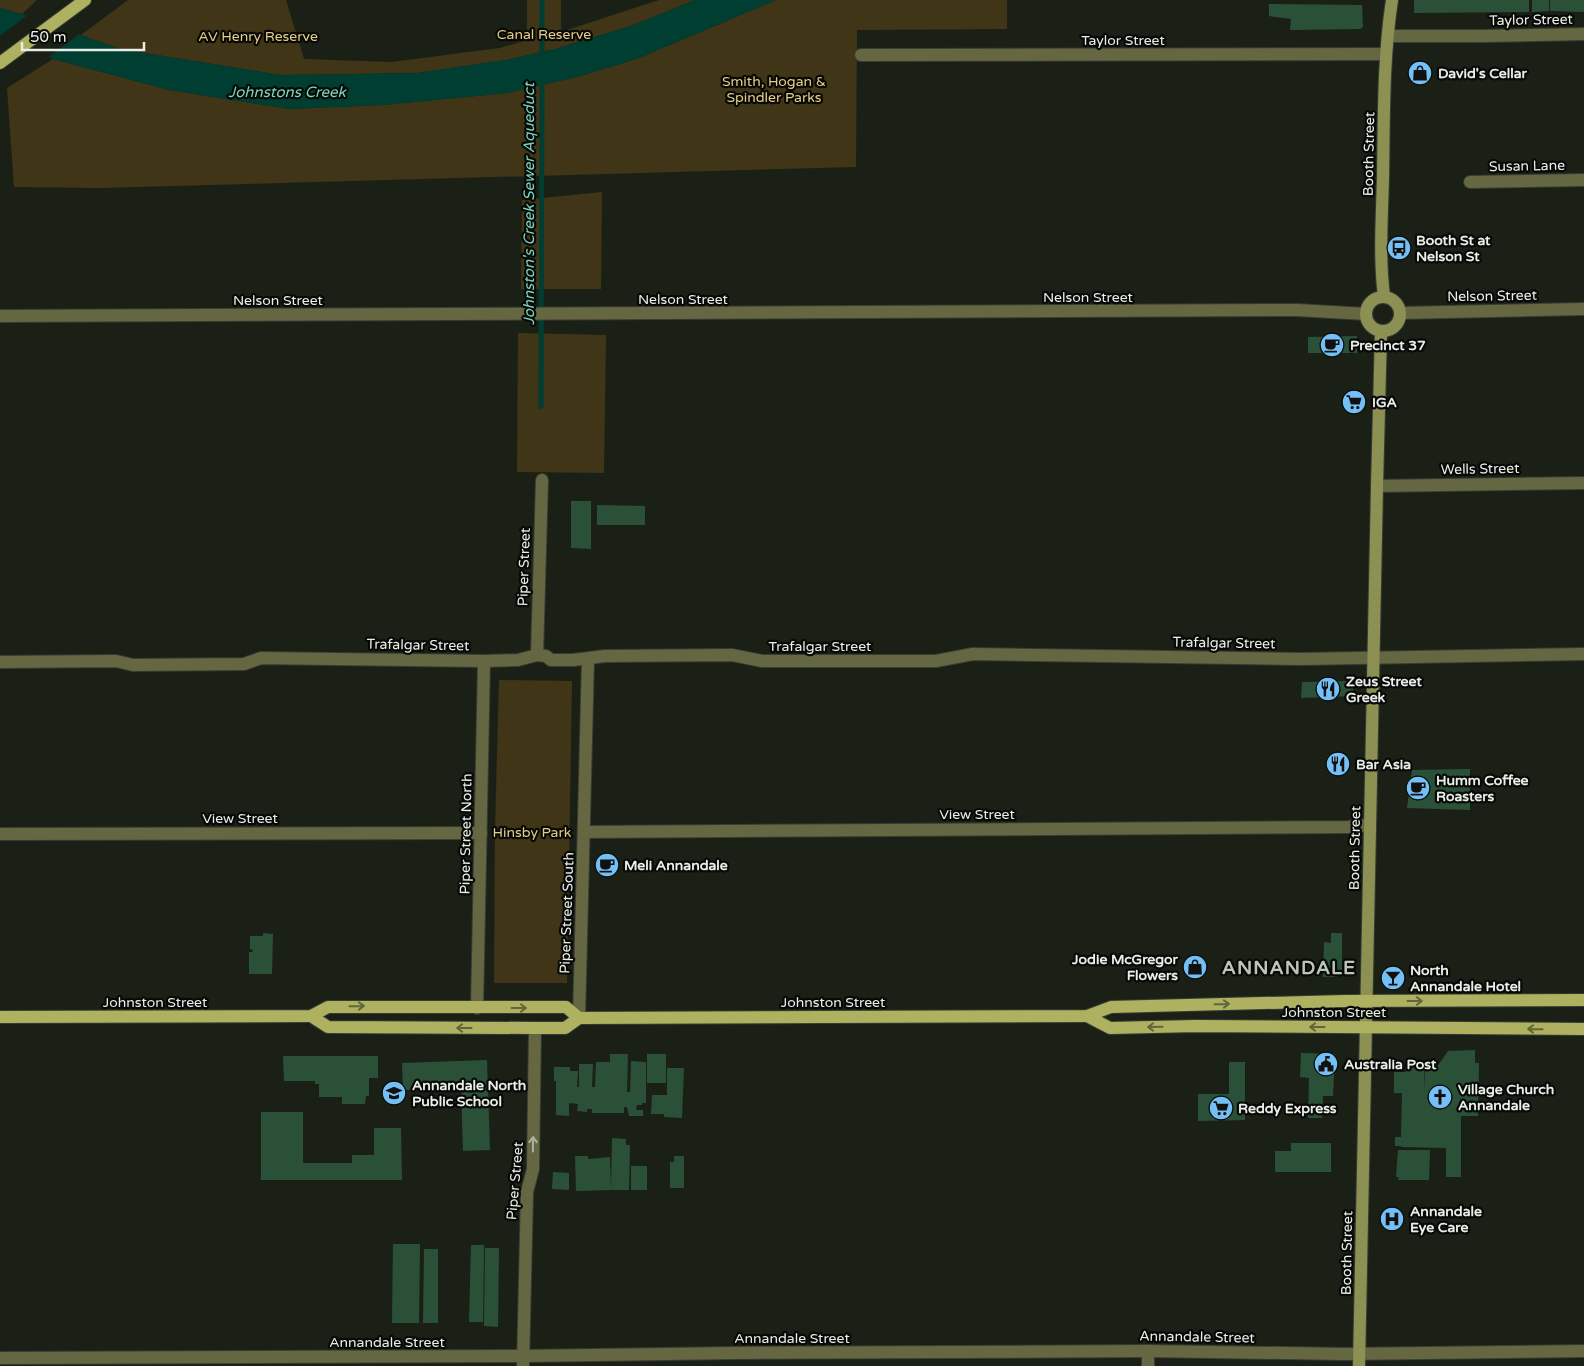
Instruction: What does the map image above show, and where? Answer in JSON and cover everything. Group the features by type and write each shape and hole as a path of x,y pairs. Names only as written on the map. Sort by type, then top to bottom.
{"main road":[{"path":"0,63 85,0"},
{"name":"Booth Street","path":"1384,296 1382,246 1386,54 1391,4"},
{"path":"1384,296 1396,302 1401,312 1396,326 1392,329 1381,331 1369,324 1366,314 1372,300 1384,296"},
{"name":"Booth Street","path":"1359,1360 1381,331"},
{"name":"Johnston Street","path":"311,1016 328,1027 565,1028 579,1018 1087,1016 1111,1006 1366,1001 1584,1000"},
{"name":"Johnston Street","path":"0,1017 311,1016 328,1007 566,1007 579,1018"},
{"name":"Johnston Street","path":"1087,1016 1110,1028 1195,1026 1584,1029"}],"street":[{"name":"Taylor Street","path":"1389,36 1584,34"},
{"name":"Taylor Street","path":"861,55 1386,54"},
{"name":"Susan Lane","path":"1470,182 1584,180"},
{"name":"Nelson Street","path":"1401,312 1584,309"},
{"name":"Nelson Street","path":"0,316 1297,310 1366,314"},
{"name":"Piper Street","path":"537,655 542,480"},
{"name":"Wells Street","path":"1377,486 1584,483"},
{"name":"Trafalgar Street","path":"0,662 116,661 133,665 244,664 261,658 484,661 518,660 537,655 546,656 551,660 588,659 605,656 732,655 762,661 936,661 973,654 1301,659 1584,654"},
{"name":"Piper Street South","path":"579,1018 588,659"},
{"name":"Piper Street North","path":"477,1008 484,661"},
{"name":"View Street","path":"584,832 1348,827 1370,825"},
{"name":"View Street","path":"0,834 480,833"},
{"name":"Piper Street","path":"523,1361 527,1192 533,1169 535,1028"},
{"name":"Annandale Street","path":"0,1358 523,1361 734,1352 1148,1351 1359,1360 1584,1351"},
{"path":"1148,1351 1148,1366"},
{"path":"734,1352 734,1366"},
{"path":"942,1352 942,1366"}],"green space":[{"path":"0,0 37,0 22,14 0,8"},
{"name":"AV Henry Reserve","path":"128,0 286,0 304,59 391,62 500,48 527,40 527,0 561,0 561,32 659,0 695,0 631,26 555,49 506,60 417,73 281,75 120,49 81,35"},
{"name":"Smith, Hogan & Spindler Parks","path":"776,0 1007,0 1007,29 857,30 856,167 100,188 14,187 7,88 53,59 169,90 289,109 383,105 507,93 581,76 639,58"},
{"path":"602,192 601,289 521,289 522,200"},
{"path":"518,333 606,335 604,473 517,472"},
{"name":"Hinsby Park","path":"499,680 572,681 567,983 494,983 495,830"}],"water":[{"name":"Johnstons Creek","path":"695,0 776,0 639,58 581,76 507,93 383,105 289,109 169,90 53,59 0,41 0,8 120,49 281,75 417,73 506,60 555,49 631,26"}],"pier":[{"path":"29,14 82,32 46,59 0,44 0,36"}],"building":[{"path":"1414,0 1529,0 1529,12 1414,13"},
{"path":"1532,0 1549,0 1549,11 1532,12"},
{"path":"1550,0 1584,0 1584,12 1550,11"},
{"path":"1269,4 1362,5 1363,27 1360,29 1290,30 1291,19 1269,16"},
{"name":"Precinct 37","path":"1357,336 1357,353 1308,353 1308,337"},
{"path":"571,501 591,501 591,549 571,548"},
{"path":"597,505 645,506 645,525 597,525"},
{"name":"Zeus Street Greek","path":"1354,681 1353,696 1301,698 1302,682"},
{"path":"1470,769 1470,810 1407,808 1412,770"},
{"path":"263,933 273,934 272,974 249,974 249,952 253,952 250,949 250,936 263,936"},
{"path":"1331,933 1342,933 1342,973 1337,977 1323,977 1324,942 1331,943"},
{"name":"Village Church Annandale","path":"1475,1050 1475,1063 1479,1063 1478,1116 1461,1116 1461,1177 1446,1177 1446,1148 1395,1146 1395,1137 1401,1137 1402,1093 1394,1093 1394,1072 1406,1072 1406,1066 1424,1066 1425,1092 1425,1067 1437,1067 1448,1051"},
{"path":"1301,1053 1335,1054 1333,1096 1323,1096 1322,1118 1308,1118 1309,1078 1300,1077"},
{"path":"610,1054 628,1054 627,1092 630,1092 631,1061 646,1062 646,1103 637,1105 636,1110 643,1110 643,1116 629,1116 627,1107 624,1107 624,1113 592,1113 592,1109 587,1109 587,1112 577,1111 578,1104 569,1103 569,1116 556,1115 554,1067 570,1067 570,1071 578,1071 577,1087 579,1087 579,1064 593,1064 592,1087 595,1087 596,1062 610,1062"},
{"path":"647,1054 666,1054 666,1083 647,1083"},
{"path":"283,1056 378,1056 378,1078 369,1078 369,1096 366,1096 365,1104 342,1104 342,1097 319,1097 319,1084 315,1084 315,1081 284,1081"},
{"path":"487,1060 490,1150 463,1151 461,1088 403,1090 402,1063"},
{"path":"1229,1062 1245,1062 1245,1120 1198,1121 1198,1094 1229,1094"},
{"path":"667,1068 684,1068 682,1118 664,1117 664,1114 651,1114 652,1095 667,1095"},
{"path":"261,1112 303,1112 303,1163 352,1163 352,1155 374,1155 374,1128 401,1128 402,1180 261,1180"},
{"path":"612,1138 626,1139 626,1145 630,1145 629,1190 611,1190"},
{"path":"1291,1143 1331,1143 1331,1172 1275,1172 1275,1151 1291,1151"},
{"path":"1398,1150 1430,1150 1429,1180 1398,1180 1399,1177 1396,1177"},
{"path":"575,1156 588,1156 588,1159 610,1157 611,1190 576,1191"},
{"path":"674,1156 684,1156 684,1188 670,1188 670,1162 674,1162"},
{"path":"631,1166 647,1166 647,1190 631,1190"},
{"path":"553,1172 569,1173 569,1190 552,1189"},
{"path":"393,1244 420,1244 419,1323 392,1323"},
{"path":"471,1245 484,1245 483,1322 469,1322"},
{"path":"485,1248 499,1248 498,1327 484,1326"},
{"path":"424,1249 438,1249 438,1323 423,1323"}],"waterway":[{"name":"Johnston's Creek Sewer Aqueduct","path":"542,0 542,57"},
{"name":"Johnston's Creek Sewer Aqueduct","path":"541,407 542,78"}],"place":[{"name":"David's Cellar","path":"1420,73"},
{"name":"Booth St at Nelson St","path":"1399,248"},
{"name":"Precinct 37","path":"1332,345"},
{"name":"IGA","path":"1354,402"},
{"name":"Zeus Street Greek","path":"1328,689"},
{"name":"Bar Asia","path":"1338,764"},
{"name":"Humm Coffee Roasters","path":"1418,788"},
{"name":"Meli Annandale","path":"607,865"},
{"name":"Jodie McGregor Flowers","path":"1195,967"},
{"name":"North Annandale Hotel","path":"1393,978"},
{"name":"Australia Post","path":"1326,1064"},
{"name":"Annandale North Public School","path":"394,1093"},
{"name":"Village Church Annandale","path":"1440,1097"},
{"name":"Reddy Express","path":"1221,1108"},
{"name":"Annandale Eye Care","path":"1392,1219"}],"district":[{"name":"ANNANDALE","path":"1289,968"}],"park label":[{"name":"Canal Reserve","path":"544,34"}]}
